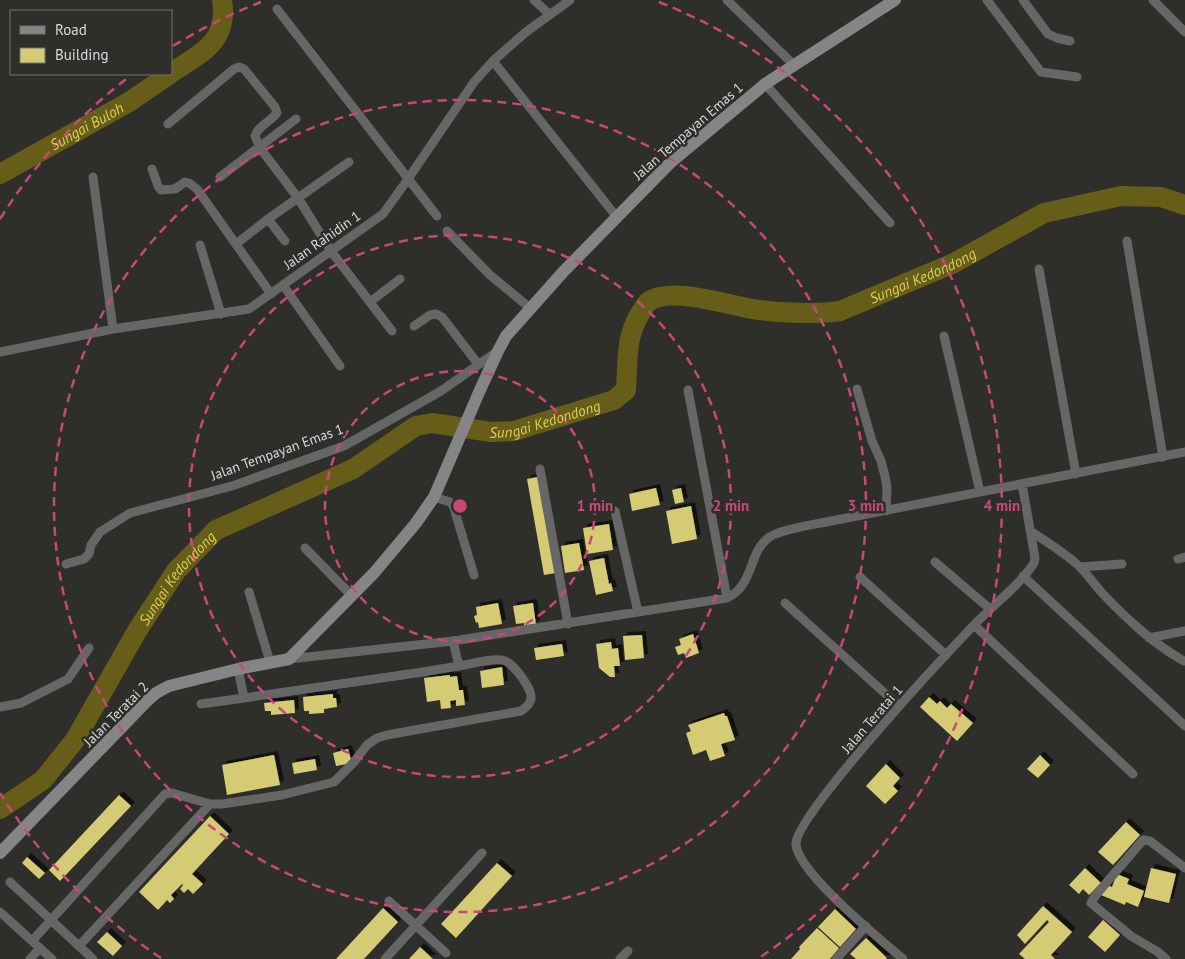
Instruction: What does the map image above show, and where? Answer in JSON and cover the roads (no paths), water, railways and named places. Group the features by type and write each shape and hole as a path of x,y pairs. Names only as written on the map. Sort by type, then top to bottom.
{"street":[{"path":"534,0 550,15"},
{"name":"Jalan Rahidin 1","path":"0,352 113,330 249,309 382,214 474,82 493,61 526,32 570,0"},
{"path":"727,0 794,65"},
{"name":"Jalan Tempayan Emas 1","path":"289,659 374,573 416,523 434,497 498,351 506,336 530,308 616,216 670,163 765,84 895,0"},
{"path":"987,0 1041,72 1077,77"},
{"path":"1023,0 1048,34 1070,41"},
{"path":"1153,0 1185,32"},
{"path":"277,9 437,216"},
{"path":"493,61 616,216"},
{"path":"168,124 234,69 239,67 244,69 275,107 276,112 273,118 257,131 255,136 260,148 298,198 331,251 392,331"},
{"path":"765,84 890,223"},
{"path":"220,177 296,119"},
{"path":"236,244 349,162"},
{"path":"152,169 161,190 175,189 185,182 197,190 271,294"},
{"path":"93,177 113,330"},
{"path":"268,219 285,241"},
{"path":"447,231 490,275 530,308"},
{"path":"1127,241 1163,457"},
{"path":"200,245 221,314"},
{"path":"1039,269 1076,474"},
{"path":"370,302 400,279"},
{"path":"283,285 340,366"},
{"path":"414,326 430,315 436,314 442,317 478,364"},
{"path":"944,336 980,492"},
{"name":"Jalan Tempayan Emas 1","path":"66,564 84,559 89,554 100,532 130,513 232,486 344,446 441,390 498,351"},
{"path":"857,389 872,441 885,476 886,510"},
{"path":"688,390 727,598"},
{"path":"289,659 453,641 727,598 734,595 743,585 762,545 773,534 1185,452"},
{"path":"540,469 568,624"},
{"name":"Jalan Teratai 1","path":"903,959 825,889 806,866 796,845 797,838 814,810 900,706 1034,563 1035,558 1022,484"},
{"path":"434,497 450,502 453,505 474,575"},
{"path":"615,510 638,612"},
{"path":"1030,531 1080,567 1102,592 1149,638 1184,661"},
{"path":"305,548 352,596"},
{"path":"935,562 990,609"},
{"path":"1080,567 1122,564"},
{"path":"1023,576 1185,726"},
{"path":"860,577 946,655"},
{"path":"249,592 270,662"},
{"path":"785,603 900,706"},
{"path":"974,626 1133,774"},
{"path":"1149,638 1185,631"},
{"path":"453,641 459,666"},
{"path":"0,707 20,703 68,679 89,648"},
{"name":"Jalan Teratai 2","path":"0,853 156,693 169,686 289,659"},
{"path":"32,941 165,794 172,793 210,804 222,804 282,794 334,782 354,762 367,744 377,738 521,711 529,704 531,695 514,666 508,661 500,659 201,704"},
{"path":"238,669 244,698"},
{"path":"79,946 210,804"},
{"path":"1166,959 1131,936 1091,903 1100,889 1143,840 1150,840 1185,868"},
{"path":"385,959 482,853"},
{"path":"10,882 93,959"},
{"path":"389,901 446,953"},
{"path":"0,912 52,959"},
{"path":"836,959 866,926"},
{"path":"30,959 40,948"},
{"path":"620,959 628,951"}],"waterway":[{"name":"Sungai Buloh","path":"172,72 202,52 217,36 223,14 222,0"},
{"name":"Sungai Buloh","path":"0,174 129,102 169,75"},
{"name":"Sungai Kedondong","path":"0,809 43,780 75,740 137,631 176,571 216,530 353,469 416,426 432,423 491,432 514,431 614,400 626,390 628,350 632,331 647,303 657,298 685,296 779,312 810,313 840,311 954,263 1044,213 1121,196 1161,197 1185,205"}]}
